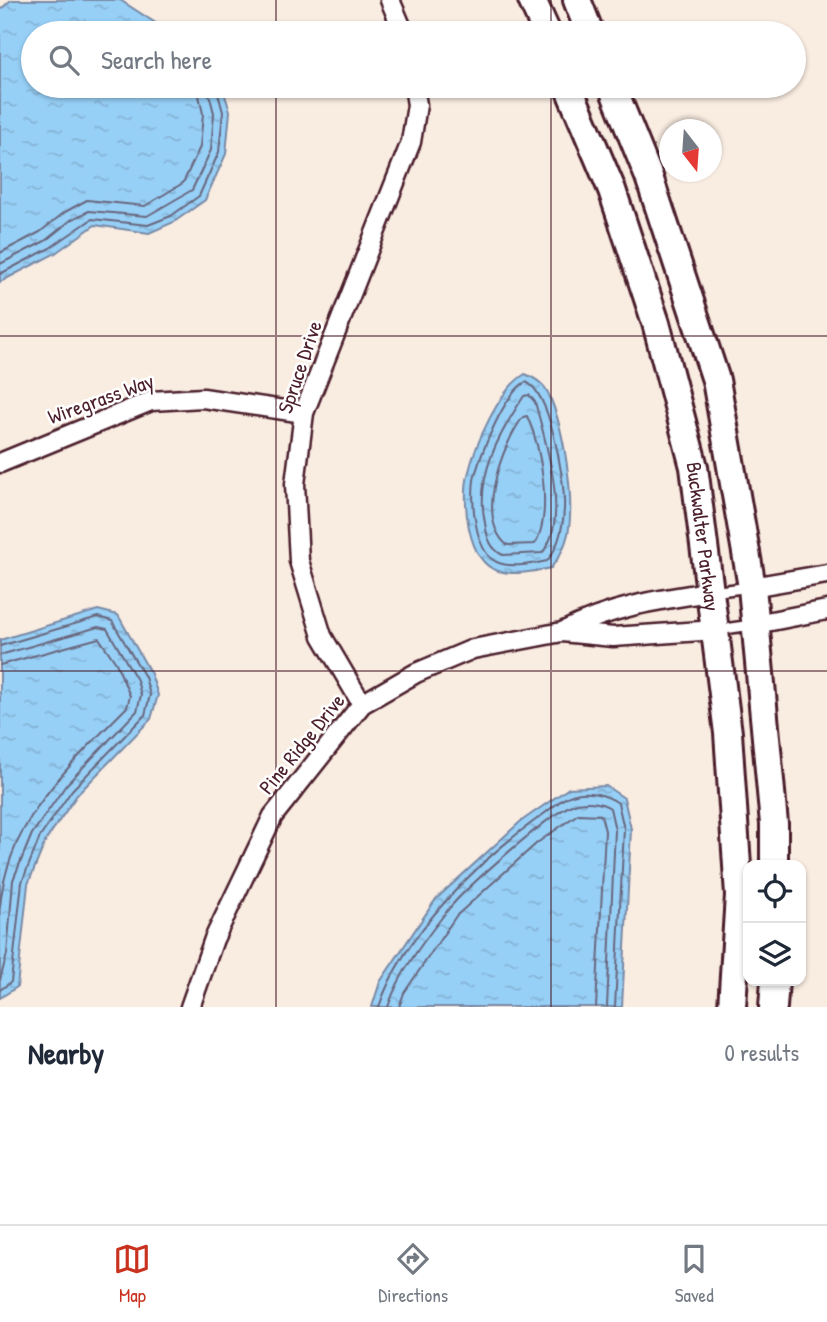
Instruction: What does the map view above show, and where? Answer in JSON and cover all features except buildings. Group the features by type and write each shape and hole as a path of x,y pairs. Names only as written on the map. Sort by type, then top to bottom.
{"main road":[{"path":"532,0 542,21"},
{"path":"577,0 585,21"},
{"name":"Buckwalter Parkway","path":"573,98 612,190 656,323 694,467 728,733 738,895 732,1007"},
{"name":"Buckwalter Parkway","path":"617,98 649,177 716,380 752,587 774,824 774,860"},
{"path":"773,1007 775,986"}],"street":[{"path":"390,0 399,21"},
{"name":"Spruce Drive","path":"362,704 322,636 299,561 295,484 304,413 411,142 416,98"},
{"name":"Wiregrass Way","path":"0,463 151,401 203,398 304,413"},
{"path":"752,587 827,574"},
{"name":"Pine Ridge Drive","path":"190,1007 214,939 274,816 362,704 416,673 473,649 562,632 607,612 653,600 710,593"},
{"path":"755,624 827,610"},
{"name":"Pine Ridge Drive","path":"562,632 612,637 716,630"}],"lane":[{"path":"710,593 752,587"},
{"path":"716,630 755,624"}],"water":[{"path":"11,0 120,0 152,21 21,21 21,98 226,98 230,111 226,154 205,200 174,222 149,233 95,225 54,254 0,282 0,10"},
{"path":"525,374 545,388 554,409 567,464 570,519 565,543 551,568 511,573 498,571 479,556 469,529 466,486 476,449 489,419 506,392"},
{"path":"98,610 118,615 151,674 158,695 151,719 77,795 46,840 28,884 17,987 0,998 0,640"},
{"path":"606,786 624,798 631,829 622,1007 372,1007 380,982 436,899 520,822 569,788"}]}
